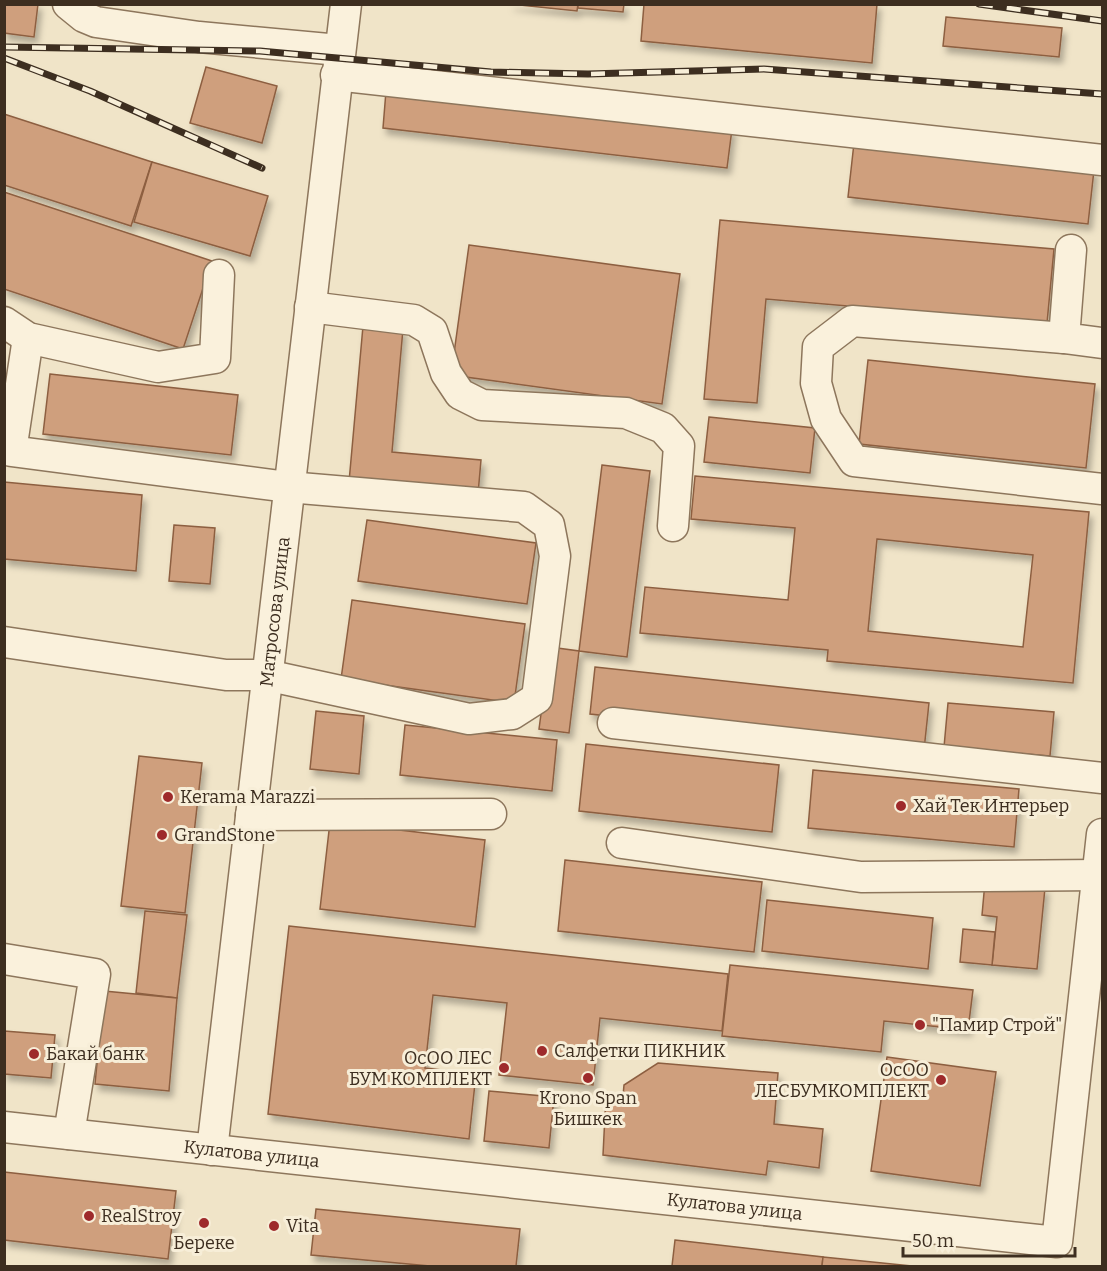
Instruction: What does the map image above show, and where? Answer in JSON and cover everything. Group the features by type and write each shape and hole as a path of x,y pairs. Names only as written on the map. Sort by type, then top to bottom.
{"street":[{"path":"68,4 84,17 96,22 199,37 338,62 1102,160"},
{"name":"Матросова улица","path":"212,1150 345,4"},
{"path":"1064,338 1071,250"},
{"path":"4,642 226,675 266,675 469,719 512,714 537,698 555,556 549,525 524,507 288,486 11,451 16,330 158,367 215,358 219,275"},
{"path":"309,307 414,320 432,331 446,373 460,394 482,405 626,413 663,429 679,446 673,525"},
{"path":"1102,343 852,321 818,347 816,383 826,418 854,461 1102,489"},
{"path":"613,723 1102,778"},
{"path":"251,815 491,814"},
{"name":"Кулатова улица","path":"4,1127 1057,1242 1095,960 1102,834"},
{"path":"622,843 861,877 1098,875"},
{"path":"4,959 95,974 69,1134"}],"building":[{"path":"4,4 38,4 34,37 4,33"},
{"path":"510,4 578,4 577,11"},
{"path":"578,4 624,4 623,12 578,8"},
{"path":"644,4 877,4 872,63 641,41"},
{"path":"946,17 1062,28 1059,57 943,46"},
{"path":"206,67 277,86 262,143 190,123"},
{"path":"386,91 732,129 727,168 383,128"},
{"path":"4,114 152,162 131,226 4,185"},
{"path":"854,143 1094,170 1088,224 848,197"},
{"path":"152,162 268,196 250,256 134,222"},
{"path":"4,192 212,261 183,349 4,289"},
{"path":"720,220 1054,249 1047,323 766,299 757,403 704,399"},
{"path":"469,245 680,274 662,404 451,375"},
{"path":"363,326 403,329 392,452 481,460 478,494 349,482"},
{"path":"868,360 1095,384 1086,468 859,444"},
{"path":"50,374 238,395 231,455 43,434"},
{"path":"709,417 815,428 810,473 704,462"},
{"path":"602,465 650,471 627,657 579,651"},
{"path":"695,476 1089,512 1073,683 827,661 828,650 640,633 645,587 788,600 795,528 691,519","holes":["877,539 1033,555 1023,647 868,631"]},
{"path":"4,482 142,495 136,571 4,559"},
{"path":"367,520 536,543 527,604 358,581"},
{"path":"174,525 215,528 210,584 169,581"},
{"path":"352,600 525,624 514,703 341,679"},
{"path":"550,647 579,651 569,733 539,729"},
{"path":"595,667 929,703 924,750 590,714"},
{"path":"948,703 1054,712 1050,756 944,747"},
{"path":"316,711 364,716 359,774 310,769"},
{"path":"405,725 557,740 552,791 400,775"},
{"path":"586,744 779,765 772,832 579,811"},
{"name":"GrandStone","path":"139,756 202,763 185,913 121,906"},
{"path":"813,770 1019,789 1014,847 808,828"},
{"path":"330,822 485,840 475,927 320,909"},
{"path":"565,860 762,882 754,952 558,931"},
{"path":"985,882 1045,888 1037,969 992,965 997,917 982,915"},
{"path":"767,900 933,918 928,969 762,951"},
{"path":"145,911 187,915 177,998 136,993"},
{"path":"289,926 728,974 722,1031 600,1018 593,1085 499,1075 507,1003 433,995 425,1068 476,1074 469,1139 268,1114"},
{"path":"963,929 995,932 992,965 960,962"},
{"path":"730,965 973,990 968,1030 884,1021 881,1052 722,1036"},
{"path":"104,991 177,998 169,1091 95,1084"},
{"path":"4,1031 55,1035 51,1078 4,1074"},
{"path":"887,1057 996,1072 980,1186 871,1171"},
{"path":"658,1063 778,1073 774,1124 823,1129 819,1168 768,1161 766,1175 603,1155 606,1095 623,1096 624,1085"},
{"path":"489,1091 554,1097 549,1148 484,1141"},
{"name":"RealStroy","path":"4,1172 176,1191 168,1259 4,1240"},
{"path":"316,1209 520,1229 516,1266 430,1266 311,1255"},
{"path":"675,1240 823,1257 822,1266 672,1266"},
{"path":"823,1257 912,1266 822,1266"}],"railway":[{"path":"979,4 1102,21"},
{"path":"4,47 260,51 491,72 588,74 764,69 1102,94"},
{"path":"4,58 90,91 262,168"}],"place":[{"name":"Kerama Marazzi","path":"168,797"},
{"name":"Хай Тек Интерьер","path":"901,806"},
{"name":"GrandStone","path":"162,835"},
{"name":"\"Памир Строй\"","path":"920,1025"},
{"name":"Салфетки ПИКНИК","path":"542,1051"},
{"name":"Бакай банк","path":"34,1054"},
{"name":"ОсОО ЛЕС БУМ КОМПЛЕКТ","path":"504,1068"},
{"name":"Krono Span Бишкек","path":"588,1078"},
{"name":"ОсОО ЛЕСБУМКОМПЛЕКТ","path":"941,1080"},
{"name":"RealStroy","path":"89,1216"},
{"name":"Береке","path":"204,1223"},
{"name":"Vita","path":"274,1226"}]}
